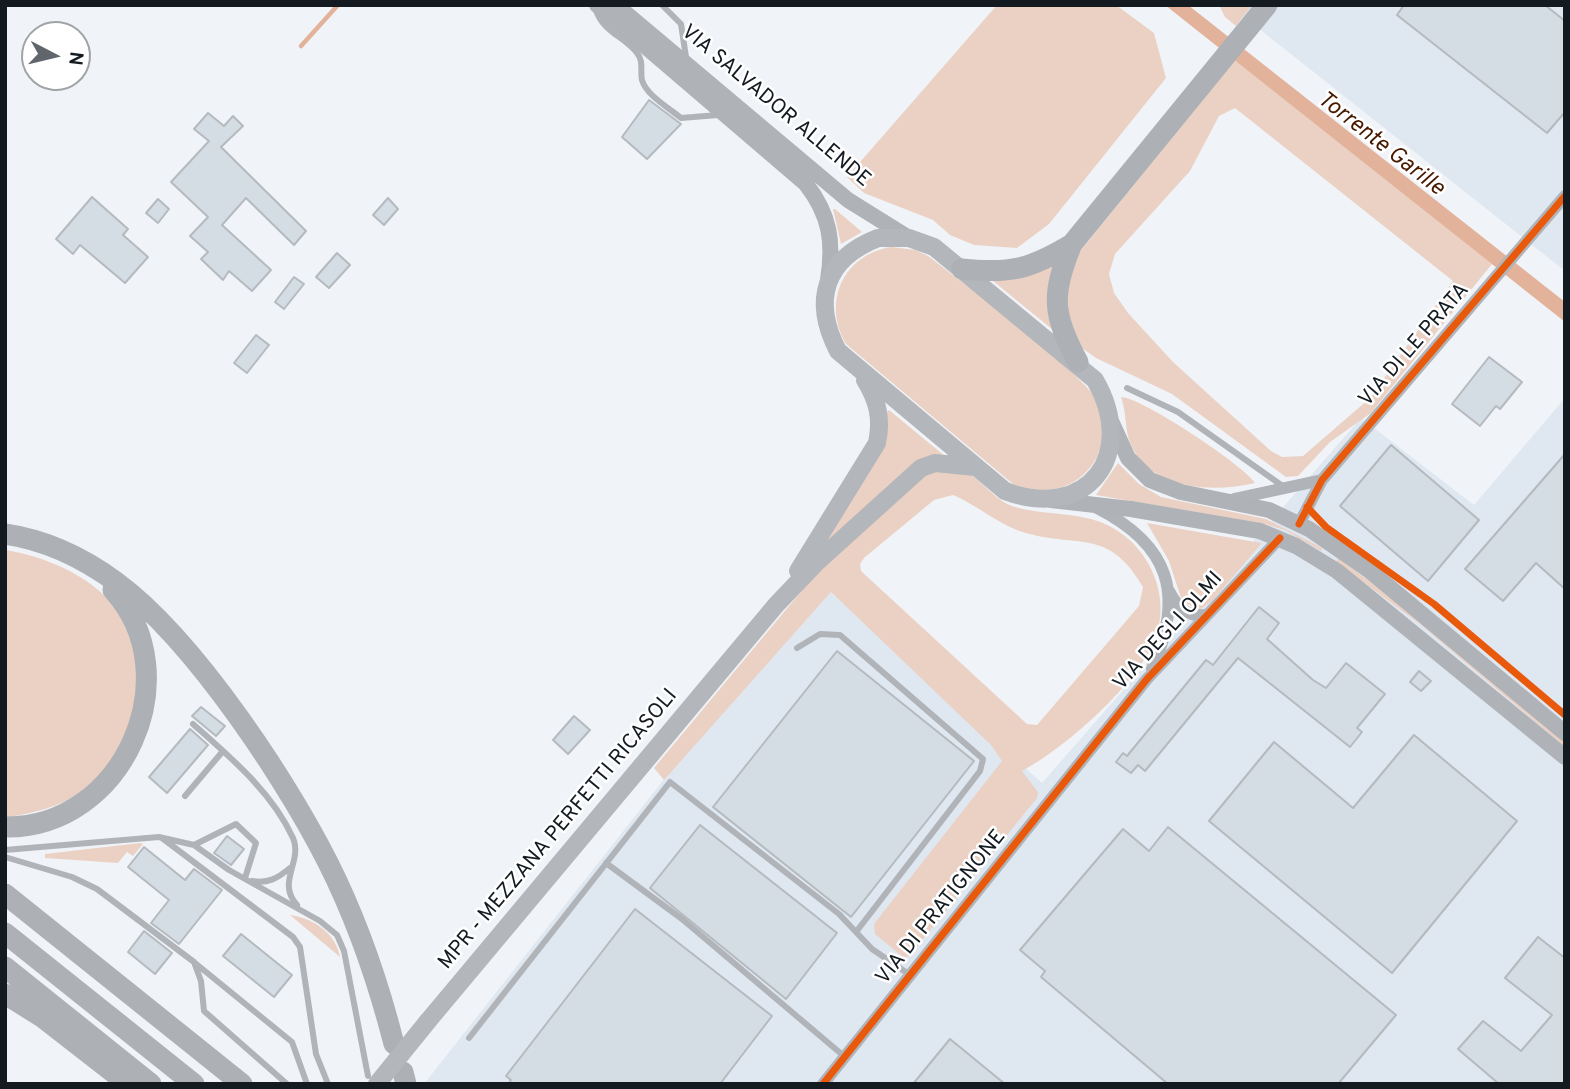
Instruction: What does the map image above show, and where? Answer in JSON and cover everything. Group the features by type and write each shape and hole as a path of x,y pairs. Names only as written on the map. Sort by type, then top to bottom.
{"highway":[{"path":"1078,362 1061,331 1055,306 1058,279 1072,244 1267,5"},
{"path":"962,269 1005,272 1038,264 1072,244"},
{"path":"5,534 48,543 116,581 156,618 192,659 249,733 336,879 373,976 394,1044"},
{"path":"5,827 52,817 85,800 116,771 138,734 146,692 143,649 128,611 92,568"},
{"path":"5,894 242,1084"},
{"path":"5,933 194,1084"},
{"path":"5,967 151,1084"},
{"path":"5,994 43,1017 128,1084"}],"main road":[{"name":"VIA SALVADOR ALLENDE","path":"596,5 806,184 823,211 831,242 824,305 826,329 838,351 1005,491 1028,499 1089,503 1240,528 1280,538"},
{"name":"VIA SALVADOR ALLENDE","path":"617,5 848,200 909,237 934,247 1078,362 1096,380 1107,401 1112,423 1128,458 1150,480 1181,492 1269,510 1299,524"},
{"name":"VIA SALVADOR ALLENDE","path":"828,280 843,258 858,246 878,238 909,237"},
{"name":"MPR - MEZZANA PERFETTI RICASOLI","path":"776,605 877,443 880,426 878,407 859,371"},
{"name":"VIA SALVADOR ALLENDE","path":"1050,500 1075,494 1091,484 1104,467 1111,447 1112,423"},
{"name":"MPR - MEZZANA PERFETTI RICASOLI","path":"372,1080 428,1021 776,605 817,562 921,468 935,463 975,467"},
{"path":"1299,524 1370,570 1565,733"},
{"path":"1280,538 1337,571 1565,757"}],"street":[{"name":"VIA DI LE PRATA","path":"1299,524 1322,480 1565,196"},
{"path":"1226,500 1288,490 1322,480"},
{"name":"VIA DEGLI OLMI","path":"1089,503 1127,523 1142,537 1160,562 1168,588 1181,609 1197,616 1205,615"},
{"name":"VIA DEGLI OLMI","path":"1087,753 1147,679 1280,538"},
{"name":"VIA DEGLI OLMI","path":"1147,679 1167,627 1168,588"},
{"name":"VIA DI PRATIGNONE","path":"823,1084 1087,753"}],"lane":[{"path":"596,5 606,27 637,52 641,59 643,83 648,90 681,118 688,120 708,113 740,125"},
{"path":"662,5 681,24 686,58 695,70"},
{"path":"1127,388 1178,412 1288,490"},
{"path":"797,648 820,634 840,635 983,759 979,771 856,932"},
{"path":"193,724 255,782 291,836 295,853 288,889 292,899 303,911"},
{"path":"185,796 223,751"},
{"path":"469,1038 670,782 839,914 872,949 909,975"},
{"path":"194,845 236,824 256,843 246,879"},
{"path":"159,837 279,924 300,947 319,1065 328,1084"},
{"path":"5,850 159,837 194,845 246,879 303,911 337,935 344,951 372,1080"},
{"path":"5,857 72,877 97,889 194,962 292,1042 307,1084"},
{"path":"606,863 682,919 845,1057"},
{"path":"246,879 265,882 291,867"},
{"path":"194,962 201,981 204,1011 287,1084"}],"shaded area":[{"path":"997,5 1116,5 1154,33 1166,78 1049,224 1017,248 974,245 950,235 933,220 864,193 847,177"},
{"path":"1165,5 1188,5 1565,302 1565,322"},
{"path":"1219,5 1252,5 1236,26 1225,17"},
{"path":"1229,5 1565,5 1565,271"},
{"path":"1235,60 1492,264 1371,413 1330,442 1298,476 1286,477 1172,394 1096,358 1079,346 1064,298 1077,255","holes":["1235,108 1453,281 1370,398 1303,456 1282,457 1271,451 1173,362 1128,313 1114,293 1109,274 1115,254 1190,171 1219,116"]},
{"path":"835,209 862,232 841,244"},
{"path":"891,247 916,250 928,256 1020,328 1089,389 1098,402 1103,431 1096,460 1083,475 1067,485 1050,490 1013,484 846,344 836,312 842,283 849,270 860,260"},
{"path":"1056,262 1053,330 993,281"},
{"path":"1121,397 1149,408 1192,434 1233,462 1255,483 1221,488 1185,485 1153,471 1140,460 1131,445"},
{"path":"1565,398 1565,1084 424,1084 669,773 831,592 1042,783 1361,418 1474,505"},
{"path":"889,410 946,457 812,562 886,413"},
{"path":"1118,463 1139,484 1161,497 1266,519 1322,548 1321,551 1285,530 1265,524 1096,495"},
{"path":"931,470 955,470 969,474 1000,500 1015,507 1077,516 1113,528 1127,537 1148,563 1159,593 1159,626 1144,660 1097,715 1058,747 1022,771 1038,792 1037,798 910,955 904,958 875,934 874,924 1002,761 991,745 831,592 664,780 654,768 814,576","holes":["953,495 1016,530 1105,548 1130,568 1143,587 1139,606 1037,725 1027,724 861,571 860,564 864,558 934,500"]},
{"path":"1147,523 1261,544 1213,600 1199,610 1182,601 1169,561"},
{"path":"5,550 62,567 100,591 118,612 128,634 137,678 136,699 123,741 98,777 64,802 5,818"},
{"path":"1338,558 1414,614 1565,742 1565,747 1420,624 1336,562"},
{"path":"143,844 133,856 127,852 118,863 45,858 45,854"},
{"path":"290,915 307,919 322,928 334,941 340,957"}],"building":[{"path":"1404,5 1545,5 1565,21 1565,112 1547,133 1397,15"},
{"path":"649,100 681,124 647,159 622,137"},
{"path":"208,113 224,126 233,116 243,126 221,147 306,231 294,245 246,198 222,225 271,270 252,291 229,271 223,280 201,259 208,252 190,236 208,217 171,182 209,141 194,129"},
{"path":"92,197 128,229 123,235 148,257 125,283 80,245 73,254 56,239"},
{"path":"388,198 398,209 384,225 373,215"},
{"path":"158,199 169,209 158,223 146,213"},
{"path":"337,253 350,265 329,288 316,277"},
{"path":"294,277 304,284 284,309 275,302"},
{"path":"256,335 269,345 247,373 234,363"},
{"path":"1489,357 1522,382 1500,409 1496,406 1480,426 1452,404"},
{"path":"1391,445 1479,520 1428,581 1340,506"},
{"path":"1565,454 1565,589 1536,563 1503,601 1465,569"},
{"path":"1259,607 1279,623 1267,639 1313,680 1326,688 1346,663 1385,694 1357,728 1362,732 1350,747 1238,658 1145,771 1138,765 1131,773 1116,762 1123,753 1127,756 1206,660 1213,665"},
{"path":"837,651 974,761 851,917 713,807"},
{"path":"1419,671 1431,681 1421,691 1410,682"},
{"path":"201,707 225,726 216,736 192,716"},
{"path":"574,716 590,730 568,754 553,740"},
{"path":"190,729 208,745 167,793 149,777"},
{"path":"1414,735 1517,821 1392,973 1209,821 1274,742 1353,808"},
{"path":"700,825 837,933 786,999 650,888"},
{"path":"1168,827 1396,1015 1338,1084 1168,1084 1041,977 1045,971 1020,950 1123,829 1149,851"},
{"path":"227,836 244,849 231,865 214,853"},
{"path":"144,847 185,880 194,869 222,890 179,944 151,923 169,900 128,867"},
{"path":"635,909 772,1016 720,1084 508,1084 511,1080 506,1076"},
{"path":"144,931 172,953 155,974 128,952"},
{"path":"241,934 292,975 274,997 223,956"},
{"path":"1538,937 1565,958 1565,1084 1499,1084 1458,1049 1483,1021 1521,1051 1552,1015 1505,978"},
{"path":"950,1039 1005,1084 913,1084"}],"waterway":[{"path":"301,46 338,5"}],"cycle path":[{"path":"1299,524 1322,480 1565,196"},
{"path":"1307,507 1326,527 1434,604 1565,715"},
{"path":"823,1084 1147,679 1280,538"}],"water label":[{"name":"Torrente Garille","path":"1380,145"}]}
